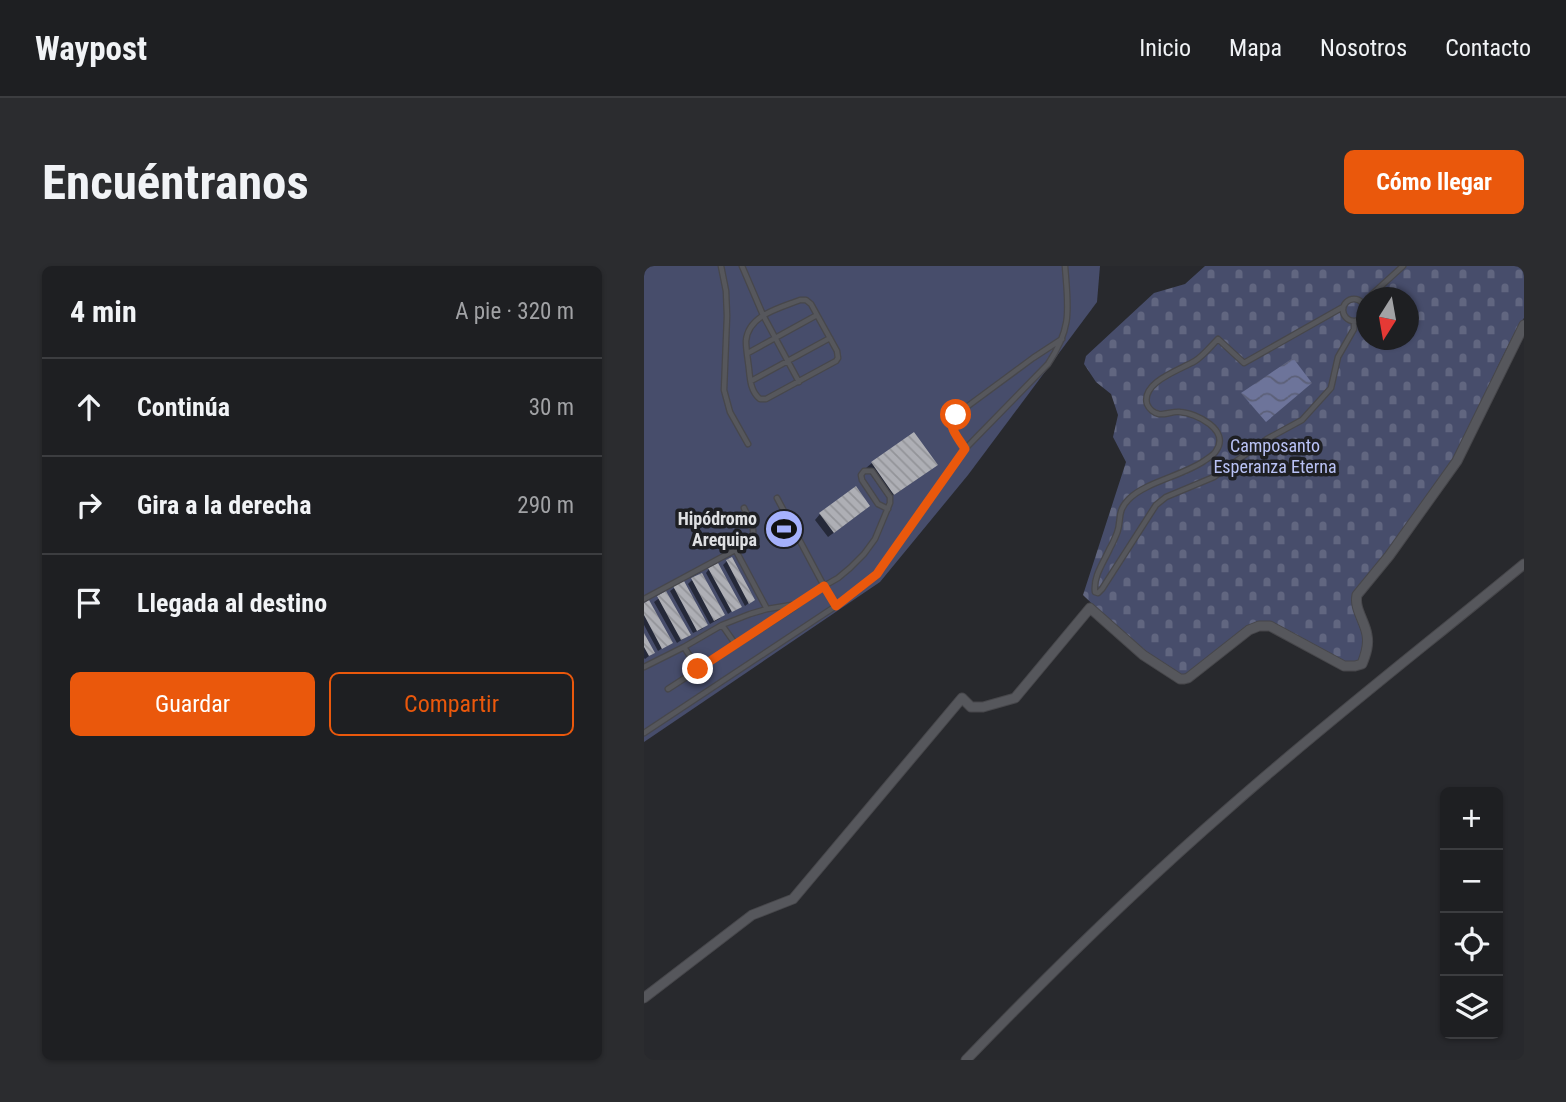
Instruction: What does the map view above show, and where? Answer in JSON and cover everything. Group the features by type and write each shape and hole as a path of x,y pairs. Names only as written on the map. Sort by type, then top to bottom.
{"street":[{"path":"644,998 752,915 793,899 962,698 971,706 983,707 1015,698 1090,608 1143,655 1184,680 1249,630 1259,626 1270,626 1344,666 1355,667 1362,664 1367,651 1367,634 1356,603 1357,596 1457,461 1524,325"},
{"path":"966,1060 1101,924 1230,806 1524,564"}],"lane":[{"path":"721,266 727,316 724,390 730,412 748,444"},
{"path":"742,266 763,315 799,382"},
{"path":"644,731 836,606 877,574 965,449 1048,363 1063,339 1068,309 1065,266"},
{"path":"1380,287 1403,266"},
{"path":"800,300 809,302 817,314 837,351 836,361 763,400 754,395 747,353 747,335 751,327 763,315 800,300"},
{"path":"1343,307 1347,319 1354,321 1354,328 1338,357 1331,388 1315,407 1302,420 1267,439 1214,477 1166,497 1156,505 1102,589 1098,593 1095,592 1096,575 1118,531 1120,512 1129,499 1143,489 1192,469 1216,452 1220,444 1219,434 1208,422 1194,414 1178,411 1159,414 1149,409 1148,393 1157,382 1197,360 1218,339 1244,363 1343,307 1346,302 1356,300"},
{"path":"747,353 817,314"},
{"path":"750,381 830,338"},
{"path":"965,449 951,425 951,419 1032,358 1063,339"},
{"path":"668,689 838,578 864,554 875,539 888,509 890,497 872,471 864,471 862,480 878,504 888,509"},
{"path":"777,498 836,606"},
{"path":"644,599 750,542 754,531 744,508"},
{"path":"736,550 767,609"},
{"path":"644,667 722,625 767,609 798,604"},
{"path":"722,625 736,645"},
{"path":"684,647 698,669"}],"green space":[{"name":"Hipódromo Arequipa","path":"644,266 1100,266 1097,302 968,475 880,582 644,742"},
{"name":"Camposanto Esperanza Eterna","path":"1205,266 1524,266 1524,318 1497,368 1476,417 1453,459 1384,559 1353,596 1352,605 1363,637 1364,649 1354,665 1345,664 1267,622 1186,675 1175,672 1148,655 1083,595 1126,462 1113,437 1118,415 1111,394 1096,382 1084,364 1086,356 1154,293 1185,284"}],"water":[{"path":"1293,358 1312,383 1266,422 1241,393"}],"building":[{"path":"914,432 938,465 894,495 871,462"},
{"path":"856,486 870,506 834,533 819,513"},
{"path":"732,557 755,600 749,604 726,560"},
{"path":"718,563 742,607 732,612 708,568"},
{"path":"702,573 725,615 714,621 691,578"},
{"path":"684,581 708,625 697,631 673,586"},
{"path":"666,591 691,635 681,640 657,596"},
{"path":"649,600 673,643 662,649 644,615 644,603"},
{"path":"644,633 655,653 649,656 644,647"}],"place":[{"name":"Hipódromo Arequipa","path":"784,529"}],"route":[{"path":"698,669 824,586 836,606 877,574 965,449 951,425 951,419 956,415"}]}
